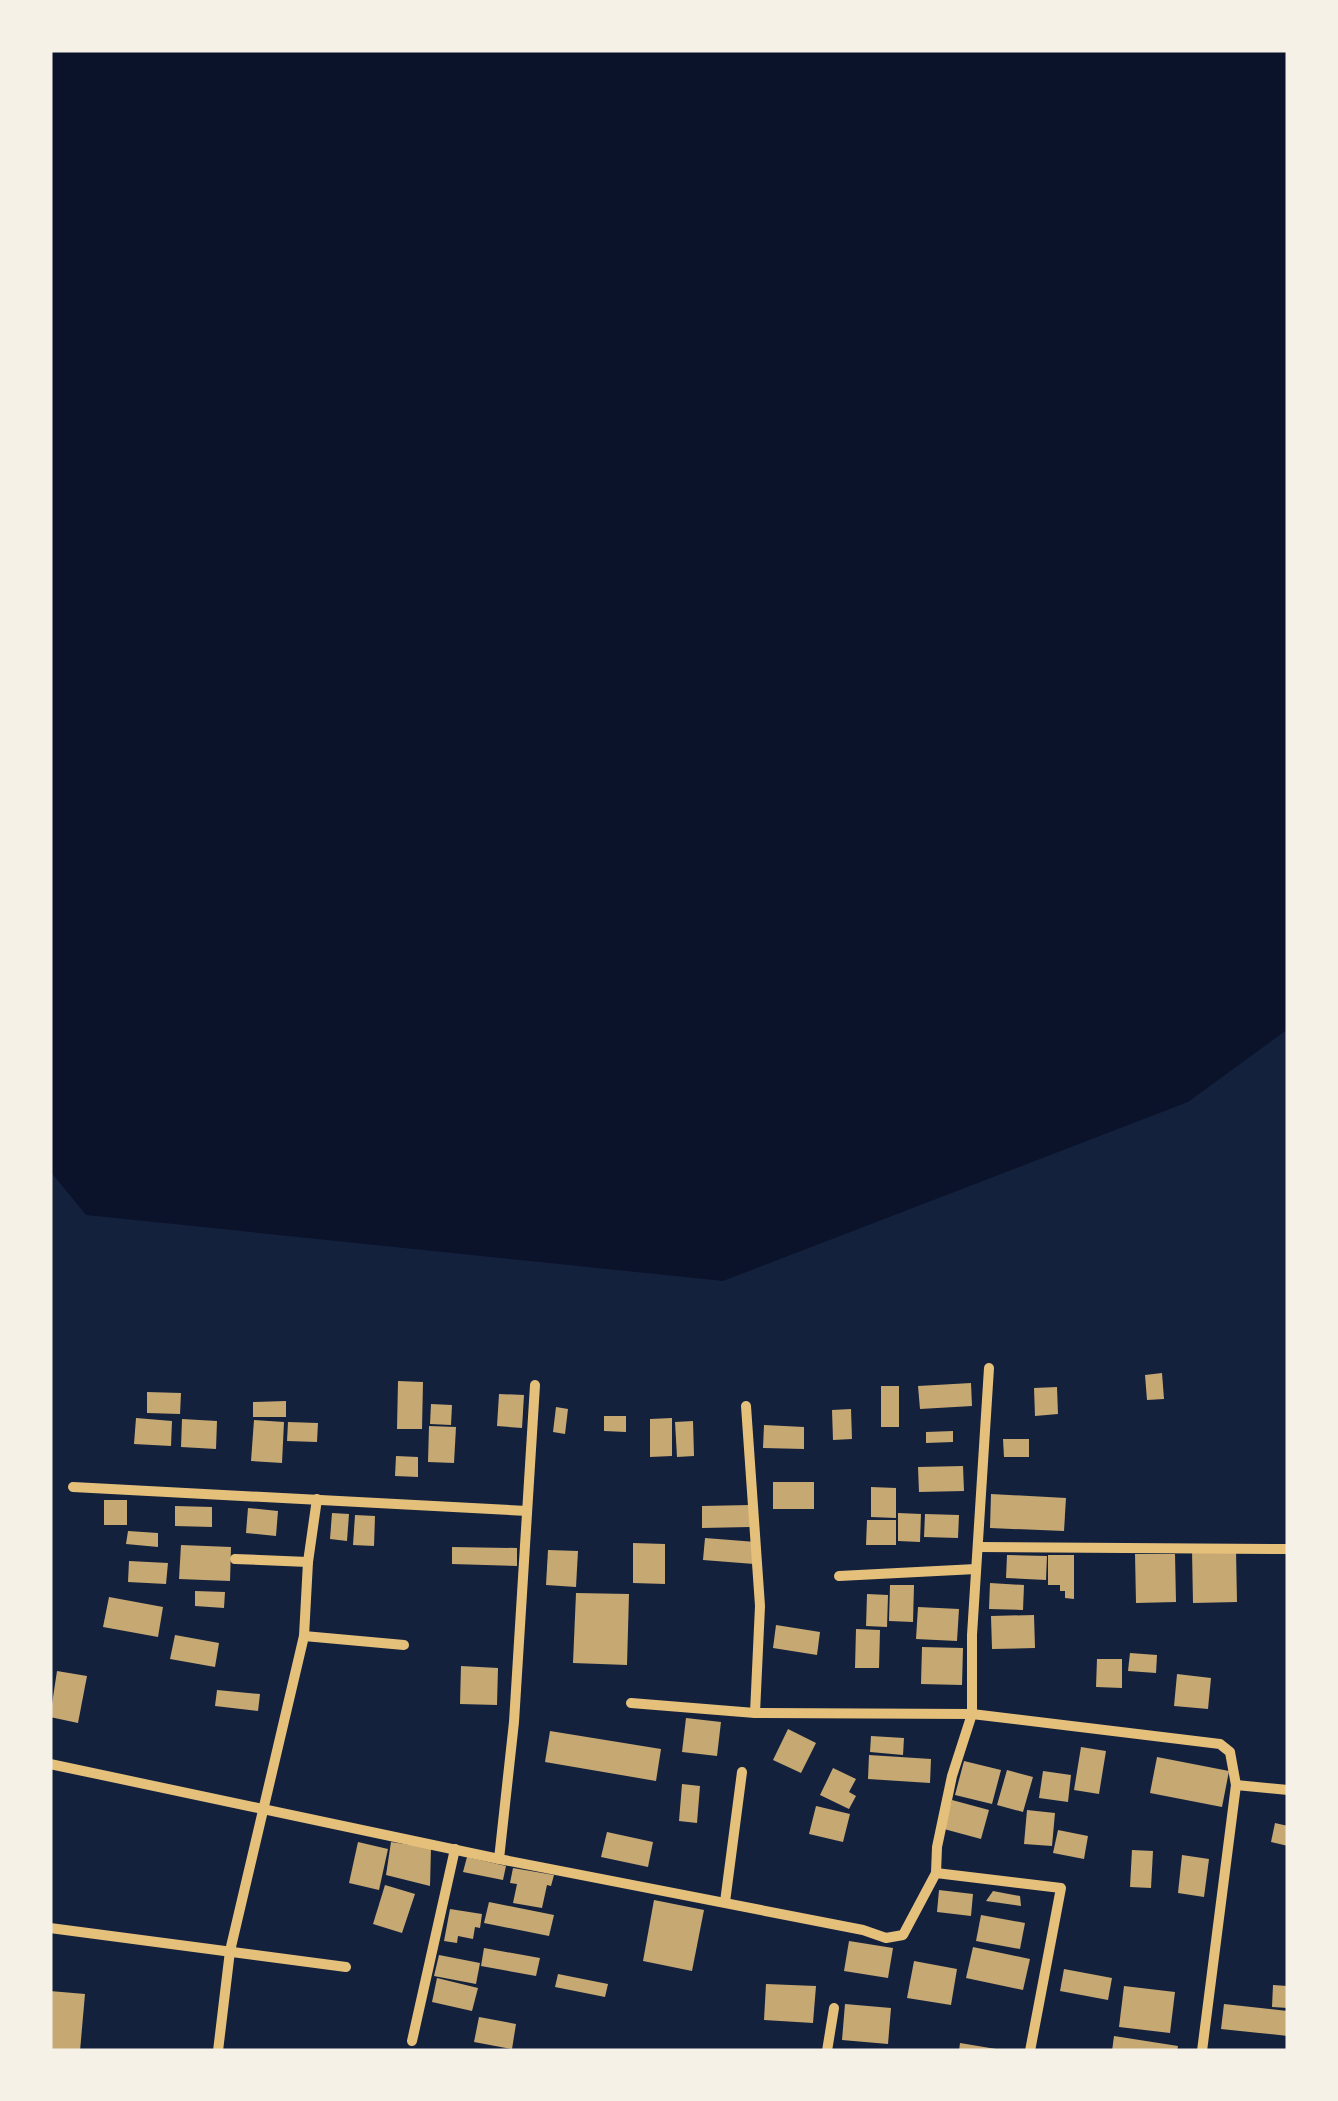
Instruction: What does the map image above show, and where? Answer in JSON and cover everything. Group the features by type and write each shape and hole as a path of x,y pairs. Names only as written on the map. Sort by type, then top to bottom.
{"street":[{"path":"50,1764 499,1859 863,1930 886,1938 904,1936 936,1874 937,1847 952,1776 972,1714 972,1635 989,1368"},
{"path":"499,1859 514,1722 535,1384"},
{"path":"746,1406 760,1606 755,1713"},
{"path":"73,1488 527,1511"},
{"path":"218,2051 230,1950 304,1636 308,1562 317,1499"},
{"path":"978,1547 1288,1549"},
{"path":"235,1559 308,1562"},
{"path":"839,1576 976,1569"},
{"path":"304,1636 404,1645"},
{"path":"631,1702 755,1713 972,1714 1220,1744 1230,1752 1236,1785 1202,2051"},
{"path":"725,1902 742,1772"},
{"path":"1236,1785 1288,1790"},
{"path":"412,2041 455,1849"},
{"path":"936,1874 1061,1888 1030,2051"},
{"path":"50,1928 346,1967"},
{"path":"827,2051 834,2008"}],"water":[{"path":"50,50 1288,50 1288,1029 1188,1102 723,1281 86,1215 50,1171"}],"building":[{"path":"1162,1373 1164,1399 1147,1400 1145,1375"},
{"path":"398,1381 423,1382 422,1429 397,1429"},
{"path":"971,1383 972,1406 920,1409 918,1386"},
{"path":"881,1386 899,1386 899,1427 881,1427"},
{"path":"1057,1387 1058,1414 1035,1416 1034,1388"},
{"path":"147,1392 181,1393 180,1414 147,1413"},
{"path":"499,1394 524,1395 522,1428 497,1426"},
{"path":"286,1401 286,1417 253,1417 253,1402"},
{"path":"431,1404 452,1405 451,1425 430,1424"},
{"path":"556,1407 568,1409 565,1434 553,1432"},
{"path":"851,1409 852,1439 833,1440 832,1410"},
{"path":"604,1416 626,1416 626,1432 604,1431"},
{"path":"136,1418 172,1421 171,1446 134,1444"},
{"path":"672,1418 672,1456 650,1457 650,1419"},
{"path":"182,1419 217,1421 216,1449 181,1447"},
{"path":"254,1420 284,1422 282,1463 251,1461"},
{"path":"693,1421 694,1456 677,1457 675,1422"},
{"path":"288,1422 318,1423 317,1442 287,1441"},
{"path":"764,1425 804,1427 804,1449 763,1448"},
{"path":"429,1426 456,1427 454,1463 428,1462"},
{"path":"953,1431 953,1442 926,1443 926,1432"},
{"path":"1003,1439 1029,1439 1029,1457 1004,1457"},
{"path":"396,1456 418,1457 418,1477 395,1476"},
{"path":"963,1466 964,1491 919,1492 918,1467"},
{"path":"773,1482 814,1482 814,1509 773,1509"},
{"path":"871,1487 896,1488 896,1518 871,1517"},
{"path":"991,1494 1066,1498 1064,1531 990,1528"},
{"path":"104,1500 127,1500 127,1525 104,1525"},
{"path":"750,1505 750,1527 702,1528 702,1506"},
{"path":"175,1506 212,1507 212,1527 175,1526"},
{"path":"248,1508 278,1511 276,1536 246,1533"},
{"path":"332,1513 349,1514 347,1541 330,1539"},
{"path":"898,1513 921,1514 920,1542 898,1541"},
{"path":"925,1514 959,1515 958,1538 924,1537"},
{"path":"355,1515 375,1516 374,1546 353,1545"},
{"path":"867,1520 896,1520 896,1545 866,1545"},
{"path":"128,1531 158,1533 158,1547 126,1544"},
{"path":"705,1538 756,1542 754,1564 703,1560"},
{"path":"633,1543 665,1544 665,1584 633,1583"},
{"path":"181,1545 231,1547 230,1581 179,1579"},
{"path":"452,1547 517,1548 517,1566 452,1564"},
{"path":"548,1550 578,1551 576,1587 546,1585"},
{"path":"1192,1550 1236,1550 1237,1602 1193,1603"},
{"path":"1135,1554 1175,1554 1176,1602 1136,1603"},
{"path":"1007,1555 1047,1556 1046,1580 1006,1578"},
{"path":"1048,1555 1074,1555 1074,1599 1065,1598 1060,1585 1048,1585"},
{"path":"129,1561 168,1563 166,1584 128,1582"},
{"path":"990,1583 1024,1585 1023,1610 989,1609"},
{"path":"890,1585 914,1585 913,1622 889,1621"},
{"path":"195,1591 225,1592 224,1608 195,1606"},
{"path":"576,1593 629,1594 627,1665 573,1663"},
{"path":"867,1594 888,1595 887,1627 866,1626"},
{"path":"109,1597 163,1607 158,1637 103,1627"},
{"path":"918,1607 959,1609 957,1641 916,1639"},
{"path":"1034,1615 1035,1648 992,1649 991,1616"},
{"path":"776,1625 820,1632 817,1655 773,1648"},
{"path":"856,1629 880,1630 879,1668 855,1668"},
{"path":"175,1635 219,1643 215,1667 170,1659"},
{"path":"922,1647 963,1648 962,1685 921,1684"},
{"path":"1130,1653 1157,1655 1156,1673 1128,1671"},
{"path":"1097,1659 1122,1659 1122,1688 1096,1687"},
{"path":"461,1666 498,1668 497,1705 460,1704"},
{"path":"57,1671 87,1676 78,1723 50,1717"},
{"path":"1177,1674 1211,1678 1208,1709 1174,1706"},
{"path":"217,1690 260,1694 258,1711 215,1706"},
{"path":"686,1718 721,1722 717,1756 682,1752"},
{"path":"788,1729 816,1743 801,1773 773,1760"},
{"path":"550,1731 661,1749 656,1781 545,1762"},
{"path":"871,1736 904,1738 903,1755 870,1752"},
{"path":"1081,1747 1106,1751 1099,1794 1074,1790"},
{"path":"869,1755 931,1759 930,1783 868,1779"},
{"path":"1157,1757 1229,1771 1222,1807 1150,1793"},
{"path":"964,1761 1001,1770 992,1804 955,1795"},
{"path":"833,1768 856,1779 849,1792 856,1796 849,1809 820,1795"},
{"path":"1007,1770 1033,1777 1023,1812 997,1805"},
{"path":"1043,1771 1071,1775 1068,1802 1039,1798"},
{"path":"682,1784 700,1786 697,1823 679,1821"},
{"path":"952,1800 989,1810 981,1839 944,1829"},
{"path":"816,1806 850,1814 843,1842 809,1834"},
{"path":"1027,1810 1055,1813 1052,1846 1024,1844"},
{"path":"1275,1823 1288,1826 1288,1846 1271,1842"},
{"path":"1058,1830 1088,1836 1084,1859 1053,1853"},
{"path":"607,1832 653,1842 648,1867 601,1857"},
{"path":"358,1842 388,1849 379,1890 349,1883"},
{"path":"391,1842 431,1848 430,1886 386,1875"},
{"path":"1132,1850 1153,1851 1151,1888 1130,1887"},
{"path":"1182,1855 1209,1859 1204,1897 1178,1893"},
{"path":"467,1857 506,1866 503,1880 463,1872"},
{"path":"513,1868 554,1875 551,1886 547,1885 542,1908 513,1903 517,1884 510,1883"},
{"path":"385,1885 415,1894 402,1933 373,1924"},
{"path":"939,1890 973,1894 971,1916 937,1912"},
{"path":"993,1891 1020,1896 1021,1906 986,1901"},
{"path":"654,1900 704,1910 692,1971 643,1961"},
{"path":"489,1902 554,1915 549,1936 484,1923"},
{"path":"450,1909 482,1914 473,1939 458,1936 457,1943 444,1941"},
{"path":"981,1915 1025,1923 1020,1949 976,1941"},
{"path":"849,1941 893,1948 888,1978 844,1971"},
{"path":"973,1947 1030,1959 1023,1990 966,1978"},
{"path":"484,1948 540,1958 536,1976 481,1966"},
{"path":"439,1955 480,1963 476,1984 434,1976"},
{"path":"914,1961 957,1969 951,2005 907,1998"},
{"path":"1064,1969 1112,1978 1108,2000 1060,1991"},
{"path":"558,1974 608,1984 605,1997 555,1987"},
{"path":"437,1978 478,1988 472,2011 432,2002"},
{"path":"766,1984 816,1986 813,2023 764,2020"},
{"path":"1273,1985 1288,1986 1288,2008 1272,2007"},
{"path":"1124,1986 1175,1992 1170,2033 1119,2027"},
{"path":"50,1991 85,1994 80,2051 50,2051"},
{"path":"845,2004 891,2008 888,2044 842,2040"},
{"path":"1224,2004 1288,2011 1288,2036 1221,2029"},
{"path":"479,2017 516,2024 512,2049 474,2042"},
{"path":"1114,2036 1178,2046 1177,2051 1112,2051"},
{"path":"960,2043 996,2049 996,2051 959,2051"}]}
